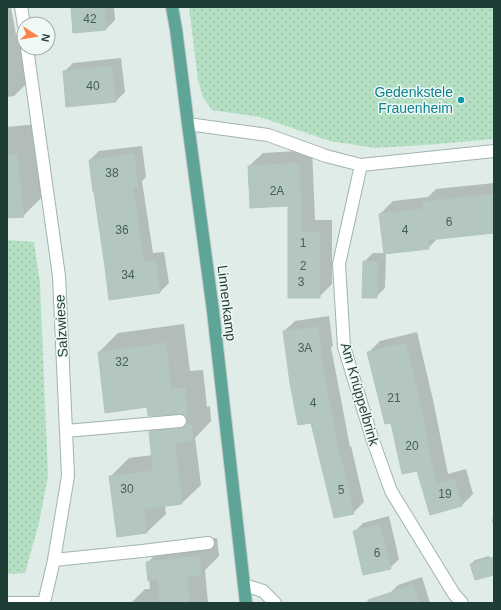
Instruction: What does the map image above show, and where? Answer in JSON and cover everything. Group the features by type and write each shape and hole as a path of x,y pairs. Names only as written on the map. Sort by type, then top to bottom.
{"main road":[{"name":"Linnenkamp","path":"172,7 213,311 246,603"}],"street":[{"name":"Salzwiese","path":"28,56 59,276 68,476 54,560 44,603"},
{"path":"188,124 268,135 326,156 361,165 494,151"},
{"name":"Am Knüppelbrink","path":"361,165 339,264 344,347 372,438 391,491 454,594 462,603"},
{"path":"66,431 180,422"},
{"path":"54,560 142,552 208,543"},
{"path":"244,584 263,591 275,603"},
{"path":"7,603 44,603"}],"green space":[{"path":"189,7 493,7 494,139 375,148 330,141 260,117 212,110 203,97 198,80"},
{"path":"7,240 34,242 40,284 48,476 39,523 25,573 7,574"}],"building":[{"path":"71,7 104,7 106,30 73,33"},
{"path":"112,66 116,102 66,107 63,71"},
{"path":"17,154 24,217 7,218 7,155"},
{"path":"134,154 138,187 133,188 144,262 156,260 160,293 109,300 89,160"},
{"path":"299,163 302,232 320,232 320,298 288,298 288,206 250,208 248,166"},
{"path":"494,194 494,233 428,240 429,249 384,254 379,214 422,209 422,202"},
{"path":"363,261 378,262 377,298 362,298"},
{"path":"318,327 321,358 340,457 354,514 334,518 311,423 298,425 290,383 283,331"},
{"path":"166,343 171,389 185,388 188,425 191,425 193,441 175,443 182,504 144,509 147,533 117,537 109,476 153,471 149,431 181,428 187,424 187,420 184,414 148,416 147,407 105,413 98,352"},
{"path":"406,343 422,412 436,485 454,479 462,506 430,515 417,471 402,474 391,423 385,424 367,352"},
{"path":"380,525 391,569 363,575 353,531"},
{"path":"199,556 201,575 187,577 189,603 159,603 158,580 148,581 146,562"},
{"path":"494,557 494,575 475,580 470,564"},
{"path":"413,585 419,603 368,603 368,600"}],"place":[{"name":"Gedenkstele Frauenheim","path":"461,100"}]}
